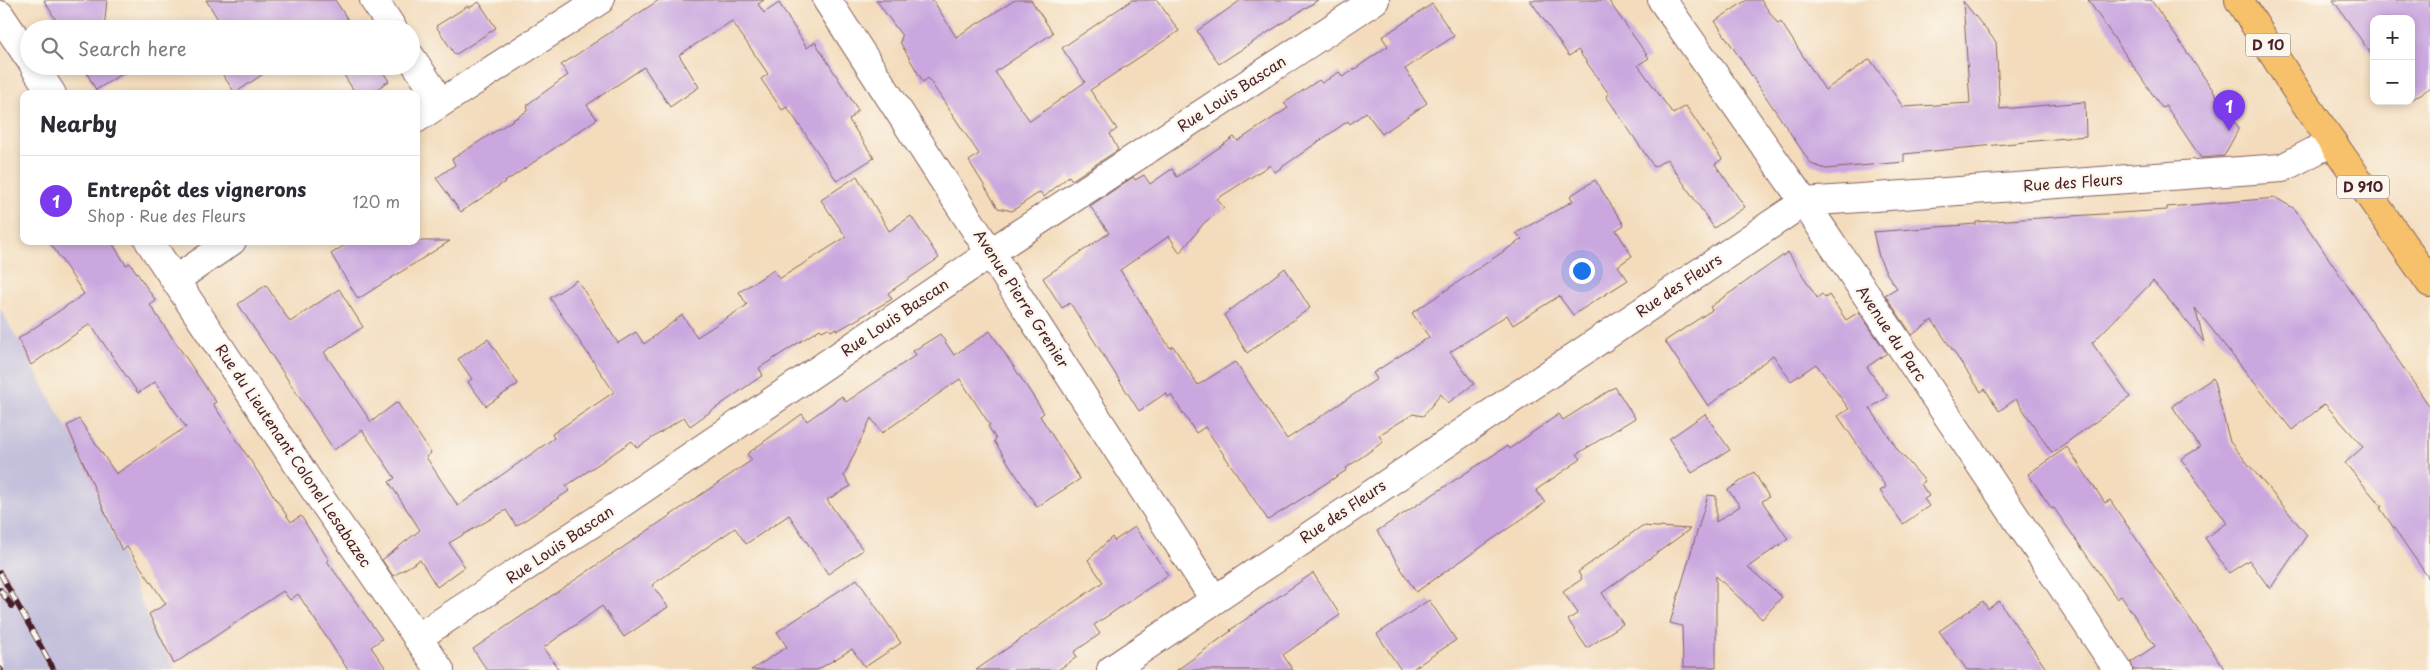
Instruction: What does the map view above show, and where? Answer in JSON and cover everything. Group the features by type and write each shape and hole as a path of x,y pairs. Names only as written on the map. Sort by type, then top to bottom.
{"main road":[{"name":"D 10","path":"2239,0 2296,90"},
{"name":"D 910","path":"2296,90 2430,283"}],"street":[{"path":"374,0 387,20"},
{"path":"420,116 600,0"},
{"name":"Avenue Pierre Grenier","path":"827,0 1214,599"},
{"name":"Rue Louis Bascan","path":"417,638 600,518 991,252 1375,0"},
{"name":"Avenue du Parc","path":"1662,0 1804,202 2118,670"},
{"path":"0,15 20,45"},
{"path":"420,70 431,87 438,104"},
{"path":"40,75 49,90"},
{"name":"Rue des Fleurs","path":"1111,670 1804,202 2282,168 2332,142"},
{"name":"Rue du Lieutenant Colonel Lesabazec","path":"152,245 440,670"},
{"path":"175,280 226,245"}],"shaded area":[{"path":"0,308 75,443 152,628 175,670 0,670"}],"building":[{"path":"44,0 107,0 105,20 56,20"},
{"path":"206,0 335,0 348,20 218,20"},
{"path":"659,0 764,0 758,4 764,13 779,3 807,48 815,42 858,110 849,120 874,158 837,181 787,107 782,110 761,79 768,74 732,21 679,55 699,87 670,107 644,67 587,105 597,119 461,212 436,178 455,165 452,159 527,111 528,104 568,75 561,65"},
{"path":"876,0 933,0 956,37 1015,0 1031,0 1053,33 995,72 1030,121 1085,82 1062,48 1132,0 1157,0 1179,31 1090,90 1117,129 1110,134 1118,150 1072,180 1069,176 1044,197 1040,192 1012,211 998,208 969,161 979,154 928,78 923,82 900,42 902,36"},
{"path":"1241,0 1318,0 1219,64 1197,31"},
{"path":"1530,0 1608,0 1649,58 1638,65 1673,114 1686,106 1722,159 1715,164 1745,207 1714,228 1667,159 1654,167 1606,96 1609,94 1578,50 1569,56"},
{"path":"1747,0 1761,0 1778,24 1781,22 1825,90 1870,59 1903,107 1970,103 1963,1 1996,42 2000,109 2085,102 2086,136 1904,154 1904,162 1826,169 1811,164 1715,21"},
{"path":"2088,0 2151,0 2239,128 2224,156 2201,158 2166,106 2162,108"},
{"path":"2333,0 2430,0 2430,88 2415,97 2415,15 2370,15 2370,52"},
{"path":"479,2 496,28 455,55 436,26 468,6 469,8"},
{"path":"1432,4 1454,36 1405,69 1427,103 1382,134 1366,112 1350,124 1348,121 1275,172 1270,165 1217,199 1224,208 1204,223 1180,253 1169,236 1120,270 1170,348 1173,346 1198,385 1235,362 1287,439 1377,379 1373,373 1429,337 1412,313 1522,239 1516,233 1573,201 1570,196 1595,180 1624,225 1616,230 1632,256 1618,266 1628,280 1573,315 1559,296 1513,325 1507,315 1450,352 1474,384 1448,403 1441,394 1423,416 1413,414 1379,435 1383,442 1346,468 1347,470 1268,520 1205,427 1196,433 1171,395 1168,397 1166,393 1139,411 1070,303 1062,308 1043,278 1109,233 1090,206 1133,177 1135,180 1144,175 1150,184 1172,169 1177,177 1234,137 1238,141 1288,108 1284,103 1319,80 1322,83 1339,72 1343,77 1388,46 1382,37"},
{"path":"88,75 120,75 96,90"},
{"path":"223,75 262,75 239,90 233,90"},
{"path":"344,75 385,75 389,81 375,90 353,90"},
{"path":"857,176 889,231 911,216 939,258 888,293 892,299 837,331 836,328 831,331 828,328 822,331 820,329 759,368 763,375 690,426 684,417 637,448 632,441 566,486 569,491 516,526 506,510 449,543 465,567 437,587 420,560 393,576 382,560 420,530 389,482 395,478 362,430 334,450 238,304 266,285 290,322 339,289 363,327 324,352 371,422 397,402 431,453 426,457 458,506 554,438 552,434 614,392 550,298 577,280 618,343 636,332 644,344 682,315 697,337 747,305 739,292 774,270 779,279 846,237 821,200"},
{"path":"2276,198 2295,209 2430,407 2430,580 2380,508 2382,507 2345,463 2363,447 2325,404 2292,430 2195,308 2204,342 2153,281 2092,343 2130,397 2052,453 2016,399 1999,411 1985,389 1981,392 1932,320 1912,335 1885,295 1897,288 1887,274 1879,257 1873,232 1976,224 1976,222 2167,210 2167,207"},
{"path":"420,241 450,241 358,299 331,254 345,245 420,245"},
{"path":"52,245 114,245 126,265 130,263 156,301 150,305 216,402 213,404 291,522 301,516 329,560 327,561 382,639 371,647 387,670 348,670 298,594 290,600 283,591 174,664 149,614 166,604 127,547 122,551 67,426 79,419 116,474 186,427 155,382 138,393 90,324 31,365 18,339 84,294"},
{"path":"1788,252 1817,298 1822,294 1825,298 1829,295 1846,320 1859,312 1887,353 1867,367 1888,397 1870,408 1898,450 1925,481 1921,484 1929,496 1924,499 1929,506 1903,524 1880,491 1886,487 1838,416 1849,409 1816,364 1791,381 1773,355 1708,406 1665,341 1712,310 1710,307"},
{"path":"1285,268 1310,308 1247,353 1224,315"},
{"path":"990,331 1044,413 1040,416 1080,479 1037,507 994,441 996,439 988,426 990,425 960,379 882,433 871,418 844,476 851,486 827,500 863,550 828,574 789,515 746,544 735,528 652,585 668,607 624,637 602,606 543,648 559,670 487,670 473,649 752,460 747,454 802,414 807,421 842,396 846,402 916,355 913,351 940,334 954,355"},
{"path":"488,339 518,384 486,406 468,382 472,379 458,359"},
{"path":"2213,378 2230,442 2307,535 2270,589 2249,560 2229,573 2205,538 2227,523 2181,459 2200,447 2172,406"},
{"path":"1615,387 1635,418 1577,454 1581,459 1536,490 1545,503 1416,592 1377,531 1507,446 1509,449 1559,414 1563,420"},
{"path":"1705,414 1730,450 1692,473 1669,439"},
{"path":"2067,447 2105,503 2110,500 2225,670 2133,670 2131,662 2155,646 2121,596 2117,599 2028,474"},
{"path":"1754,472 1769,497 1762,501 1788,539 1748,567 1782,597 1762,619 1716,576 1716,667 1683,667 1682,626 1670,623 1708,495 1716,496 1716,522 1740,506 1728,490"},
{"path":"1642,526 1690,529 1602,593 1623,624 1587,648 1568,620 1578,613 1563,592 1582,579 1578,572"},
{"path":"1135,527 1168,575 1094,625 1100,634 1074,652 1077,657 1058,670 976,670 1103,582 1088,560 1112,537 1114,541"},
{"path":"1313,573 1340,615 1283,655 1293,670 1177,670 1230,630"},
{"path":"857,579 901,643 865,667 852,649 817,670 751,670 787,647 777,632"},
{"path":"1429,600 1456,640 1411,670 1401,670 1377,634"},
{"path":"1983,601 1988,609 1999,601 2047,670 1967,670 1939,631"}],"railway":[{"path":"0,573 54,670"},
{"path":"0,590 12,606"}],"place":[{"name":"Entrepôt des vignerons","path":"2229,131"}]}
